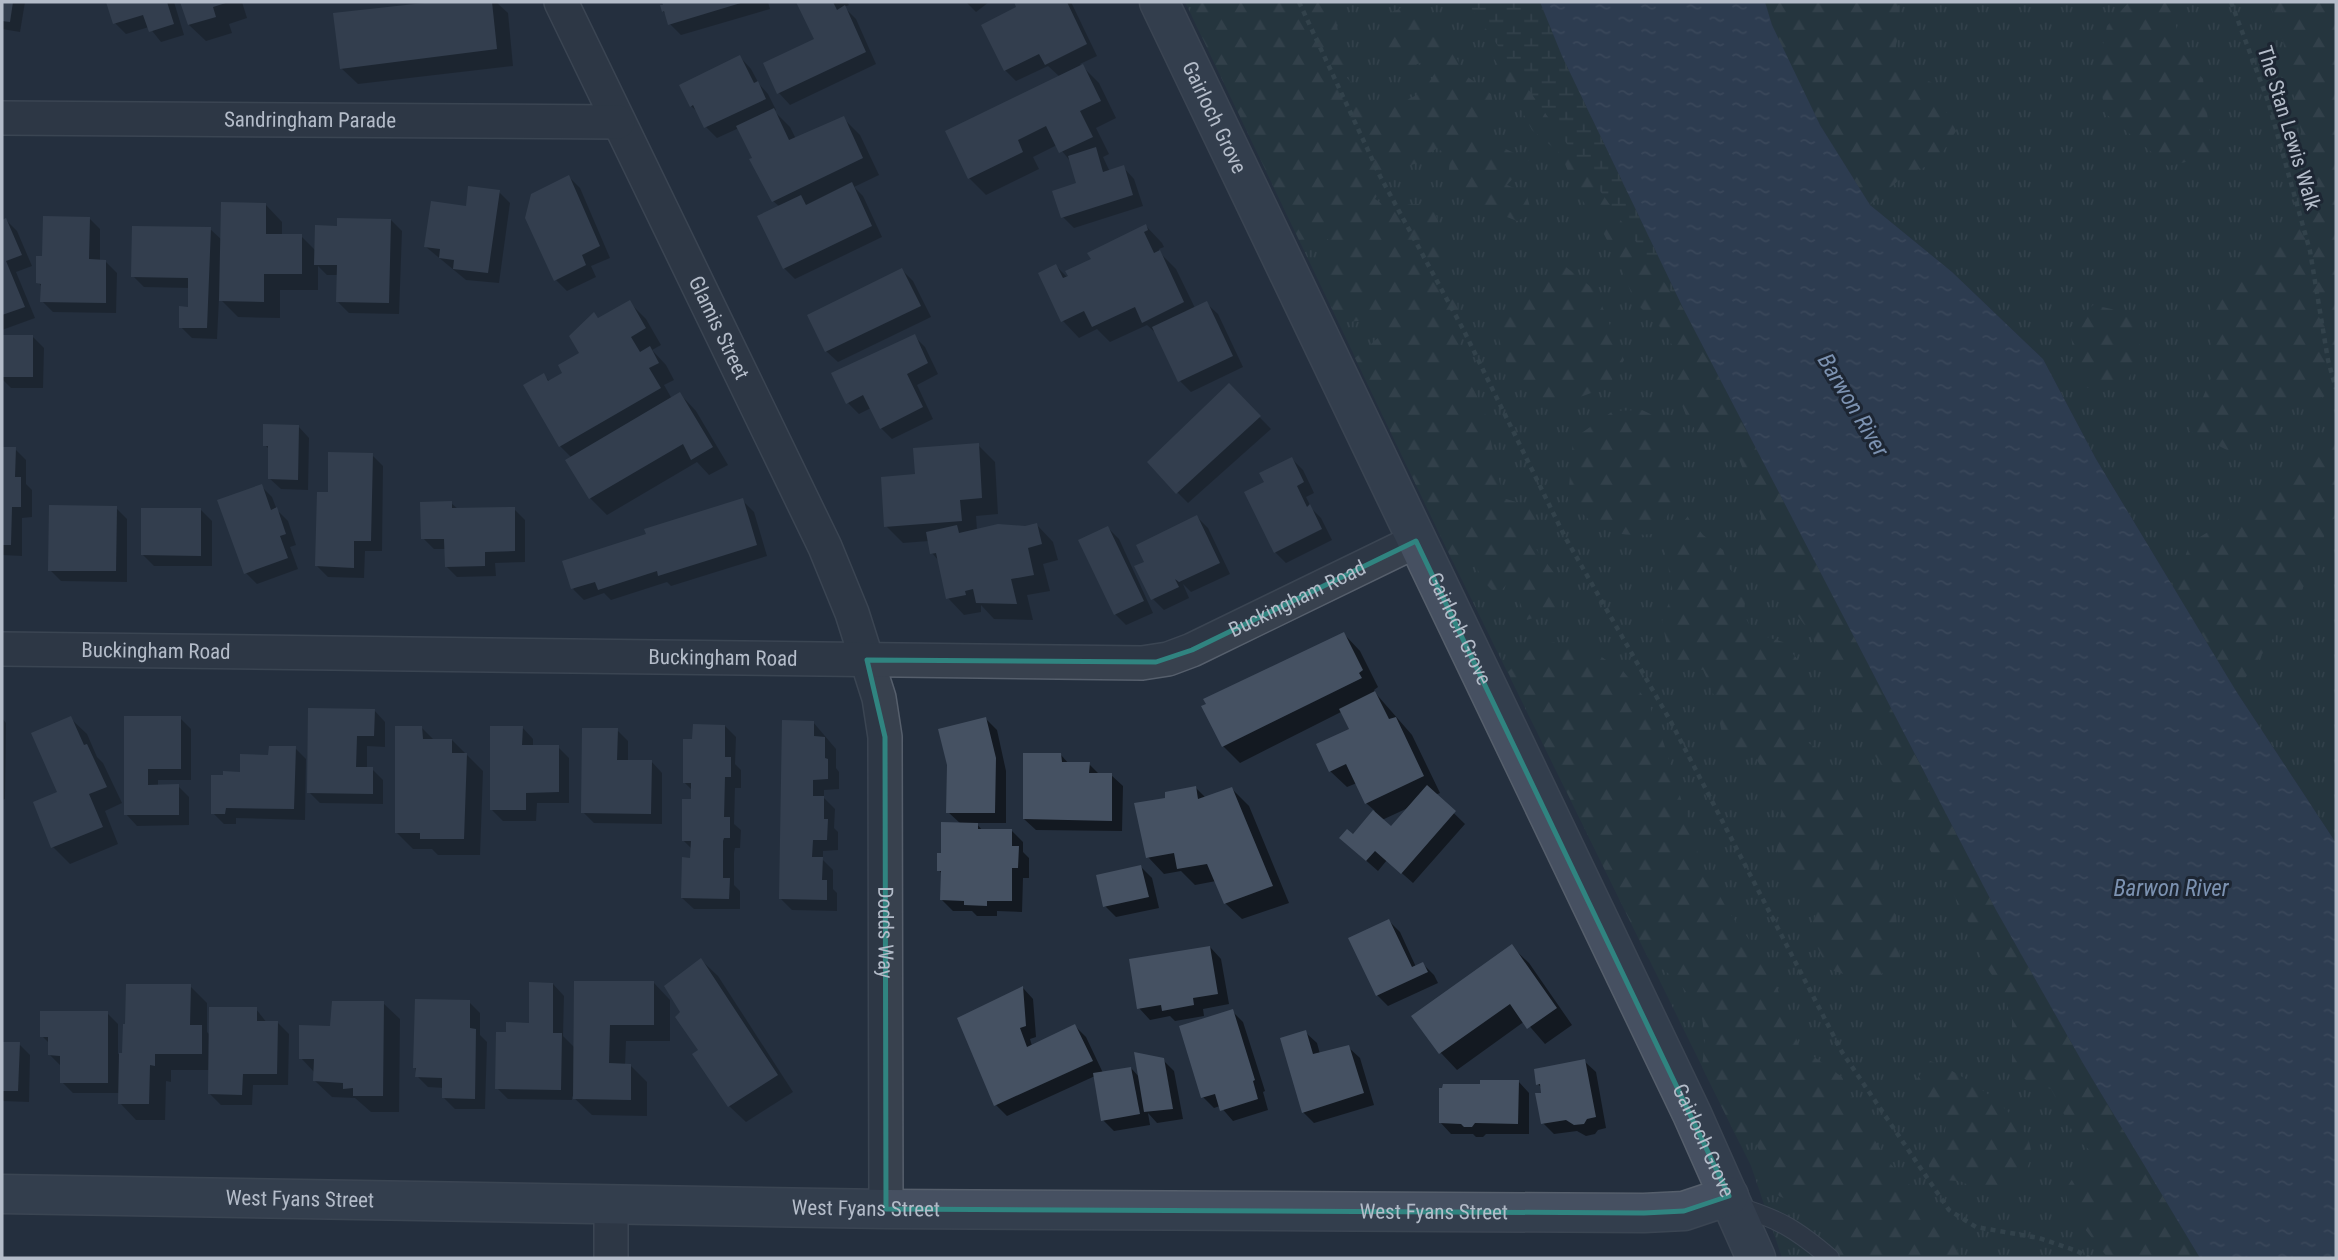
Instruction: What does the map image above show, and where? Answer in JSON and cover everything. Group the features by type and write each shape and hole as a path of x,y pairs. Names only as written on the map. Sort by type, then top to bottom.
{"street":[{"name":"Glamis Street","path":"561,2 825,547 867,660"},
{"name":"Gairloch Grove","path":"1158,2 1731,1200 1756,1258"},
{"name":"Sandringham Parade","path":"2,118 618,122"},
{"name":"Buckingham Road","path":"2,649 1119,664 1156,662 1192,650 1416,541"},
{"name":"Dodds Way","path":"867,660 882,708 885,737 886,1209"},
{"name":"West Fyans Street","path":"2,1194 886,1209 1644,1213 1684,1211 1731,1200"},
{"path":"611,1203 611,1258"}],"lane":[{"path":"1731,1200 1792,1228 1830,1258"}],"path":[{"path":"1299,2 1380,176 1463,329 1565,537 1671,722 1842,1052 1949,1210 1976,1227 2039,1238 2089,1258"},
{"name":"The Stan Lewis Walk","path":"2231,2 2268,101 2310,251 2328,360 2336,389"}],"highlighted area":[{"path":"1416,541 1729,1196 1684,1211 1644,1213 886,1209 885,737 867,660 1156,662 1192,650"}],"green space":[{"path":"1185,2 1540,2 1562,56 1684,310 1996,910 2084,1065 2200,1258 1782,1258 1751,1166 1453,562"},
{"path":"1195,2 1331,2 1347,78 1372,103 1411,98 1424,88 1437,69 1429,60 1397,71 1386,44 1389,13 1416,2 1441,26 1465,75 1491,94 1496,117 1476,133 1529,160 1507,185 1526,193 1532,214 1517,221 1482,207 1448,181 1450,157 1437,148 1417,163 1392,172 1375,199 1385,206 1432,203 1447,248 1440,268 1457,297 1460,351 1467,375 1485,413 1503,498 1529,506 1543,529 1536,549 1561,582 1561,608 1527,620 1516,593 1515,575 1497,595 1484,582 1472,559 1453,562 1355,358 1387,330 1385,318 1339,323 1315,272 1335,258 1328,239 1299,240 1192,16"},
{"path":"1467,2 1540,2 1562,56 1684,310"},
{"path":"1540,2 1562,56 1684,310 1996,910 2084,1065 2200,1258 2108,1258 2069,1209 2065,1190 2075,1175 2101,1168 2094,1154 2076,1138 2051,1089 2029,1082 2012,1070 2012,1019 2002,990 1982,960 1970,925 1897,788 1863,738 1834,667 1777,586 1756,569 1761,516 1736,451 1724,434 1700,436 1687,418 1673,382 1681,359 1662,329 1634,301 1623,270 1598,223 1576,191 1561,154 1532,130 1472,17"},
{"path":"1765,2 2336,2 2336,843 2236,691 2096,459 2043,359 1952,272 1870,205 1820,125 1772,25"},
{"path":"1765,2 1898,2 1899,34 1889,70 1931,82 1956,131 1936,163 1906,174 1870,205 1797,81 1784,55"},
{"path":"2129,2 2170,2 2183,54 2203,79 2209,129 2221,154 2168,166 2106,114 2097,72 2107,26"},
{"path":"2269,2 2336,2 2336,393 2288,407 2229,451 2189,431 2211,378 2210,293 2315,201 2283,41"},
{"path":"1566,267 1596,291 1624,360 1608,387 1566,402 1542,400 1507,364 1498,336 1502,318 1524,295"},
{"path":"2093,305 2130,313 2142,353 2124,387 2083,388 2074,358 2070,328"},
{"path":"1642,410 1667,422 1680,458 1675,504 1655,534 1615,533 1588,519 1568,499 1573,439 1613,411"},
{"path":"2336,438 2336,518 2331,520 2294,609 2236,691 2174,588 2190,543 2254,504"},
{"path":"1688,516 1703,535 1723,550 1729,568 1746,588 1744,615 1754,633 1783,642 1804,667 1814,716 1798,738 1818,748 1845,780 1867,797 1861,828 1882,856 1874,887 1896,915 1900,958 1871,983 1828,969 1809,930 1822,901 1797,886 1785,871 1778,854 1777,839 1782,805 1754,753 1725,749 1715,698 1703,670 1670,661 1662,621 1673,592 1664,546"},
{"path":"1554,642 1594,652 1623,671 1648,702 1700,860 1728,911 1756,949 1776,985 1799,1046 1842,1077 1863,1122 1888,1161 1946,1225 1961,1258 1815,1258 1832,1247 1823,1216 1779,1196 1755,1141 1740,1144 1702,1067 1705,1039 1701,1011 1677,980 1648,958 1508,672 1532,648"},
{"path":"1930,1061 1976,1086 1994,1099 2022,1127 2029,1142 2030,1161 2008,1192 1985,1193 1960,1181 1940,1180 1929,1167 1929,1150 1944,1139 1947,1116 1922,1096 1917,1079"}],"water":[{"name":"Barwon River","path":"1540,2 1765,2 1772,25 1820,125 1870,205 1952,272 2043,359 2096,459 2236,691 2336,843 2336,1258 2200,1258 2084,1065 1996,910 1684,310 1562,56"}],"building":[{"path":"2,2 13,2 10,22 2,21"},
{"path":"106,2 167,2 174,24 149,32 143,15 113,24"},
{"path":"180,2 229,2 213,7 216,17 188,25"},
{"path":"433,2 492,2 497,49 340,69 333,13"},
{"path":"662,2 744,2 668,25 660,5 663,5"},
{"path":"796,2 833,2 837,10 845,5 866,52 777,94 763,63 814,39"},
{"path":"1014,2 1067,2 1087,44 1045,65 1039,54 1004,71 981,25 1016,7"},
{"path":"740,55 754,83 758,81 766,99 704,128 679,85"},
{"path":"1083,64 1101,101 1080,111 1093,137 1059,153 1046,126 1018,140 1023,152 968,179 945,131"},
{"path":"774,108 789,140 844,116 863,158 772,202 749,159 752,158 736,126"},
{"path":"1096,147 1103,172 1124,165 1133,195 1061,218 1052,191 1076,183 1068,156"},
{"path":"569,175 600,246 582,255 586,265 554,281 525,218 531,194"},
{"path":"852,182 872,226 783,269 757,216 801,195 806,205"},
{"path":"468,186 500,190 488,273 453,269 454,260 439,258 440,249 424,247 431,201 466,206"},
{"path":"221,202 266,203 266,234 302,234 302,274 264,274 264,302 219,301"},
{"path":"43,216 90,217 89,259 106,260 106,303 40,302 41,284 36,283 36,256 42,256"},
{"path":"6,218 22,255 6,261 25,307 2,315 2,220"},
{"path":"337,218 391,219 389,303 336,302 337,265 314,265 315,225 337,226"},
{"path":"1146,224 1148,230 1144,232 1154,253 1160,250 1184,302 1142,323 1135,307 1092,327 1084,311 1061,322 1038,273 1056,264 1063,278 1068,276 1065,271 1091,259 1087,253"},
{"path":"132,226 211,227 207,328 179,328 179,306 188,307 188,278 131,277"},
{"path":"902,268 921,306 825,352 807,315"},
{"path":"630,300 646,328 631,337 640,352 650,346 659,363 649,368 661,388 559,447 523,385 544,373 548,381 562,373 558,365 579,353 569,336 594,312 598,318"},
{"path":"1207,301 1233,356 1178,382 1152,327"},
{"path":"915,334 928,363 907,374 923,407 880,429 863,395 846,404 831,373"},
{"path":"2,335 33,335 33,377 2,377"},
{"path":"1229,383 1261,416 1176,494 1147,462"},
{"path":"680,392 713,447 691,460 683,444 589,499 565,460"},
{"path":"263,424 299,425 298,480 268,479 268,446 263,446"},
{"path":"979,443 982,498 960,500 962,521 884,527 881,477 915,474 913,448"},
{"path":"2,447 16,447 15,477 21,477 21,507 12,507 11,545 2,545"},
{"path":"328,452 373,453 371,541 354,541 354,568 315,566 317,492 328,492"},
{"path":"1292,457 1304,482 1297,486 1307,507 1310,504 1322,529 1274,553 1244,492 1264,482 1259,473"},
{"path":"262,484 271,510 277,507 286,534 280,536 288,558 244,574 217,500"},
{"path":"743,498 757,545 658,576 657,571 598,590 595,582 571,589 562,561 646,534 644,529"},
{"path":"452,501 452,508 515,507 515,551 485,552 485,566 445,567 444,539 421,539 420,502"},
{"path":"49,505 117,506 116,571 48,571"},
{"path":"141,508 201,508 201,556 141,555"},
{"path":"1197,515 1220,563 1179,582 1175,579 1179,587 1151,600 1134,566 1144,562 1136,545"},
{"path":"1037,523 1042,544 1028,548 1034,575 1011,579 1017,604 976,603 973,589 965,591 966,595 946,599 936,553 930,554 926,532 957,525 959,533 998,524 1025,526"},
{"path":"1108,526 1144,601 1114,615 1078,540"},
{"path":"1344,632 1363,670 1359,673 1362,678 1222,747 1201,706 1206,704 1203,699"},
{"path":"1375,691 1389,719 1396,717 1424,776 1365,804 1346,764 1329,772 1316,744 1349,729 1339,709"},
{"path":"308,708 375,709 374,736 357,736 356,767 373,767 373,794 307,793"},
{"path":"71,716 107,787 89,794 103,827 51,848 33,802 57,792 31,733"},
{"path":"124,716 181,716 181,769 148,769 148,785 179,784 179,815 124,815"},
{"path":"986,717 996,758 995,813 946,813 947,765 938,729"},
{"path":"782,720 814,721 814,736 825,737 828,779 813,780 813,796 824,796 824,819 828,819 827,840 813,840 812,857 823,857 822,880 827,880 827,900 779,899"},
{"path":"693,724 725,725 725,757 731,757 731,777 725,777 724,817 730,817 730,838 724,838 723,841 723,878 730,878 729,899 681,898 682,857 690,858 691,841 682,841 682,799 691,799 691,783 683,783 683,739 692,739"},
{"path":"395,726 422,726 423,739 452,739 452,753 467,753 464,839 420,839 420,833 395,833"},
{"path":"490,726 523,726 522,745 559,745 559,792 526,793 526,810 490,810"},
{"path":"582,728 618,728 617,760 652,760 651,814 581,813"},
{"path":"269,746 296,746 294,809 226,808 225,814 211,814 211,775 223,775 223,771 240,772 240,754 268,755"},
{"path":"1023,753 1061,753 1062,762 1090,762 1089,773 1112,773 1112,821 1023,819"},
{"path":"1427,785 1456,811 1401,874 1375,851 1366,861 1339,838 1347,829 1353,834 1373,810 1391,826"},
{"path":"1196,786 1198,799 1232,787 1273,886 1224,904 1207,864 1177,869 1174,853 1146,858 1134,803 1165,798 1165,792"},
{"path":"941,822 978,823 978,829 1012,829 1012,846 1019,846 1018,868 1012,868 1012,901 987,901 987,906 940,900 941,871 937,871 937,853 941,853"},
{"path":"1141,865 1149,897 1103,907 1096,875"},
{"path":"1389,919 1412,967 1423,962 1428,972 1376,996 1348,938"},
{"path":"1512,944 1557,1008 1527,1029 1510,1004 1439,1054 1411,1016"},
{"path":"1210,946 1218,994 1193,998 1194,1005 1162,1011 1161,1005 1137,1009 1129,959"},
{"path":"701,958 778,1075 728,1107 692,1054 698,1050 675,1017 680,1012 664,986"},
{"path":"574,981 654,981 654,1025 610,1025 609,1063 631,1064 631,1100 573,1099"},
{"path":"529,982 553,983 553,1033 562,1033 561,1090 495,1089 496,1032 506,1032 506,1022 529,1023"},
{"path":"126,984 191,984 190,1025 202,1025 202,1054 155,1054 155,1066 150,1065 149,1104 118,1104 119,1053 122,1053 125,1024"},
{"path":"1023,986 1026,1026 1020,1028 1027,1047 1075,1024 1093,1061 994,1106 957,1018"},
{"path":"415,999 470,1000 470,1028 476,1029 475,1099 442,1098 442,1078 415,1077"},
{"path":"332,1001 384,1001 383,1096 353,1096 353,1088 343,1089 343,1083 313,1081 314,1059 299,1059 299,1025 330,1026"},
{"path":"209,1007 257,1007 257,1021 278,1021 277,1074 243,1074 242,1095 208,1094"},
{"path":"1233,1009 1255,1080 1253,1081 1258,1099 1220,1111 1215,1094 1201,1098 1179,1026"},
{"path":"40,1011 108,1011 108,1083 60,1083 60,1056 48,1055 48,1037 40,1037"},
{"path":"1306,1030 1313,1054 1349,1045 1364,1093 1302,1113 1280,1038"},
{"path":"2,1042 20,1042 18,1091 2,1091"},
{"path":"1134,1052 1164,1058 1173,1109 1144,1112"},
{"path":"1585,1059 1596,1117 1587,1119 1584,1124 1574,1125 1566,1120 1541,1124 1535,1093 1541,1093 1540,1084 1536,1085 1534,1069"},
{"path":"1131,1067 1140,1114 1101,1121 1093,1073"},
{"path":"1480,1080 1519,1080 1518,1124 1475,1123 1472,1127 1464,1127 1461,1124 1439,1123 1439,1088 1442,1088 1443,1084 1480,1084"}]}
